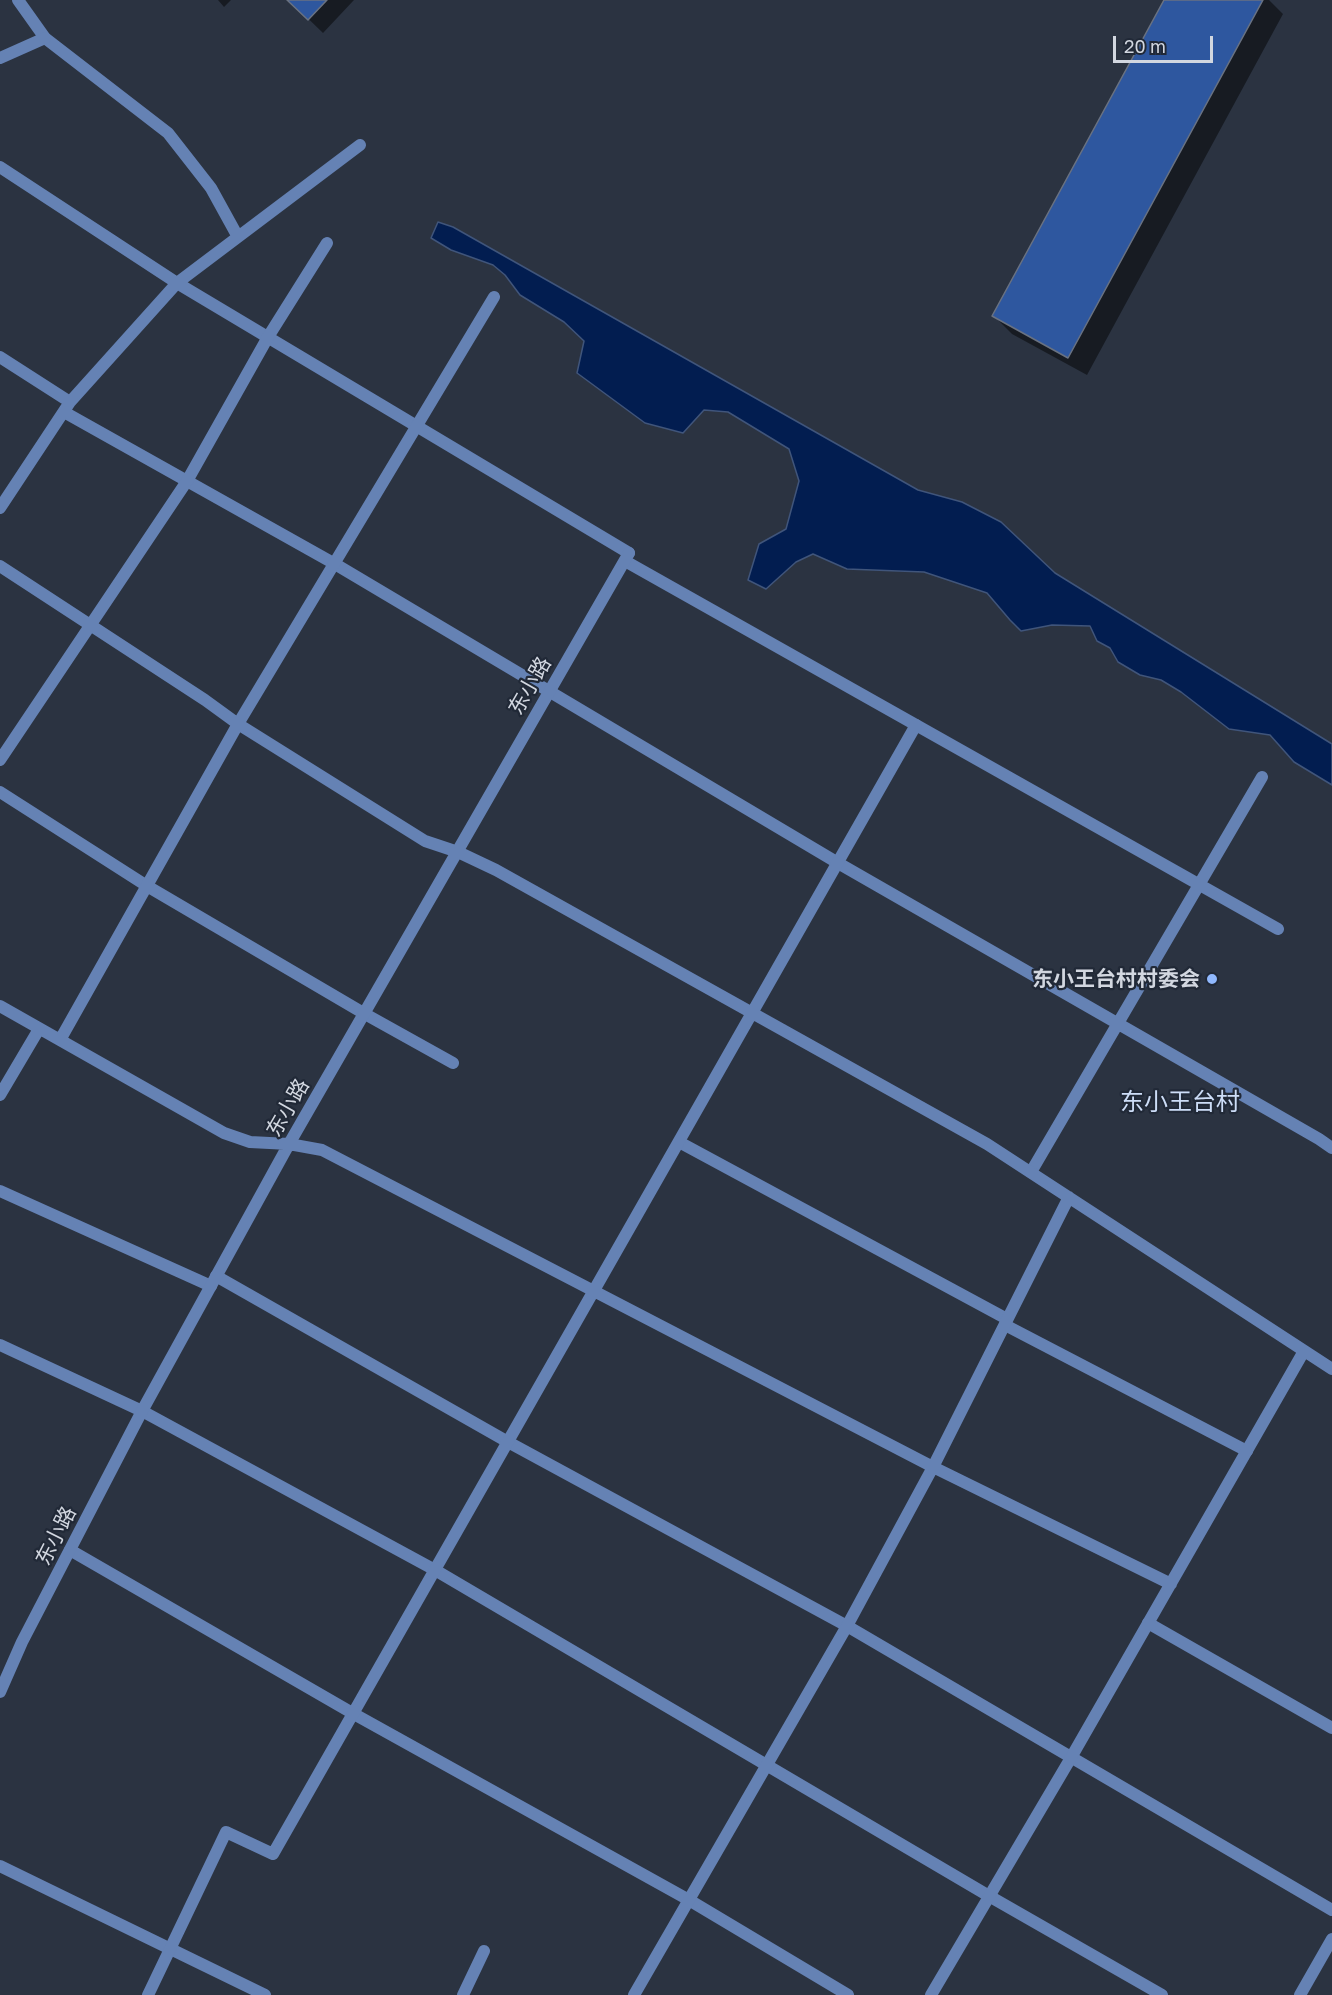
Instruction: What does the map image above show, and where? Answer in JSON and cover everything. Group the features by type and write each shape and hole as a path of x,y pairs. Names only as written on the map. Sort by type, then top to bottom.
{"street":[{"path":"18,0 45,38 168,133 211,188 238,237"},
{"path":"0,58 45,38"},
{"path":"0,508 67,407 177,283 360,144"},
{"path":"0,166 177,283 417,426 627,557 916,725 1278,929"},
{"path":"0,760 187,481 268,337 327,243"},
{"path":"60,1040 238,724 494,297"},
{"path":"0,357 67,407 187,481 335,564 838,863 1332,1148"},
{"name":"东小路","path":"1,1687 142,1411 289,1144 627,557"},
{"path":"0,566 238,724 425,841 458,852 496,870 987,1144 1332,1369"},
{"path":"148,1995 226,1832 273,1854 916,725"},
{"path":"1031,1172 1262,777"},
{"path":"0,792 147,886 453,1063"},
{"path":"0,1006 224,1133 250,1142 289,1144 322,1150 933,1467 1171,1584"},
{"path":"0,1095 39,1029"},
{"path":"679,1142 1006,1322 1247,1451"},
{"path":"0,1191 214,1281 847,1626 1332,1910"},
{"path":"634,1995 847,1626 933,1467 1069,1197"},
{"path":"0,1345 142,1411 435,1570 989,1896 1162,1995"},
{"path":"931,1995 1072,1756 1304,1351"},
{"path":"70,1551 354,1714 689,1900 848,1995"},
{"path":"1148,1623 1332,1728"},
{"path":"0,1866 265,1995"},
{"path":"1300,1995 1332,1939"},
{"path":"463,1995 484,1951"}],"water":[{"path":"438,222 453,227 918,490 962,502 1001,522 1055,573 1332,744 1332,785 1294,762 1270,735 1229,729 1181,692 1161,680 1140,675 1118,662 1110,648 1097,641 1090,626 1052,625 1021,631 987,593 924,572 847,569 813,554 796,562 766,589 748,580 759,544 786,529 799,481 789,449 728,412 704,410 683,433 645,423 577,373 584,341 564,322 520,295 505,275 493,265 451,250 431,238"}],"building":[{"path":"287,0 327,0 308,20"},
{"path":"1164,0 1263,0 1068,358 992,316"}],"place":[{"name":"东小王台村村委会","path":"1212,979"}],"district":[{"name":"东小王台村","path":"1180,1102"}]}
